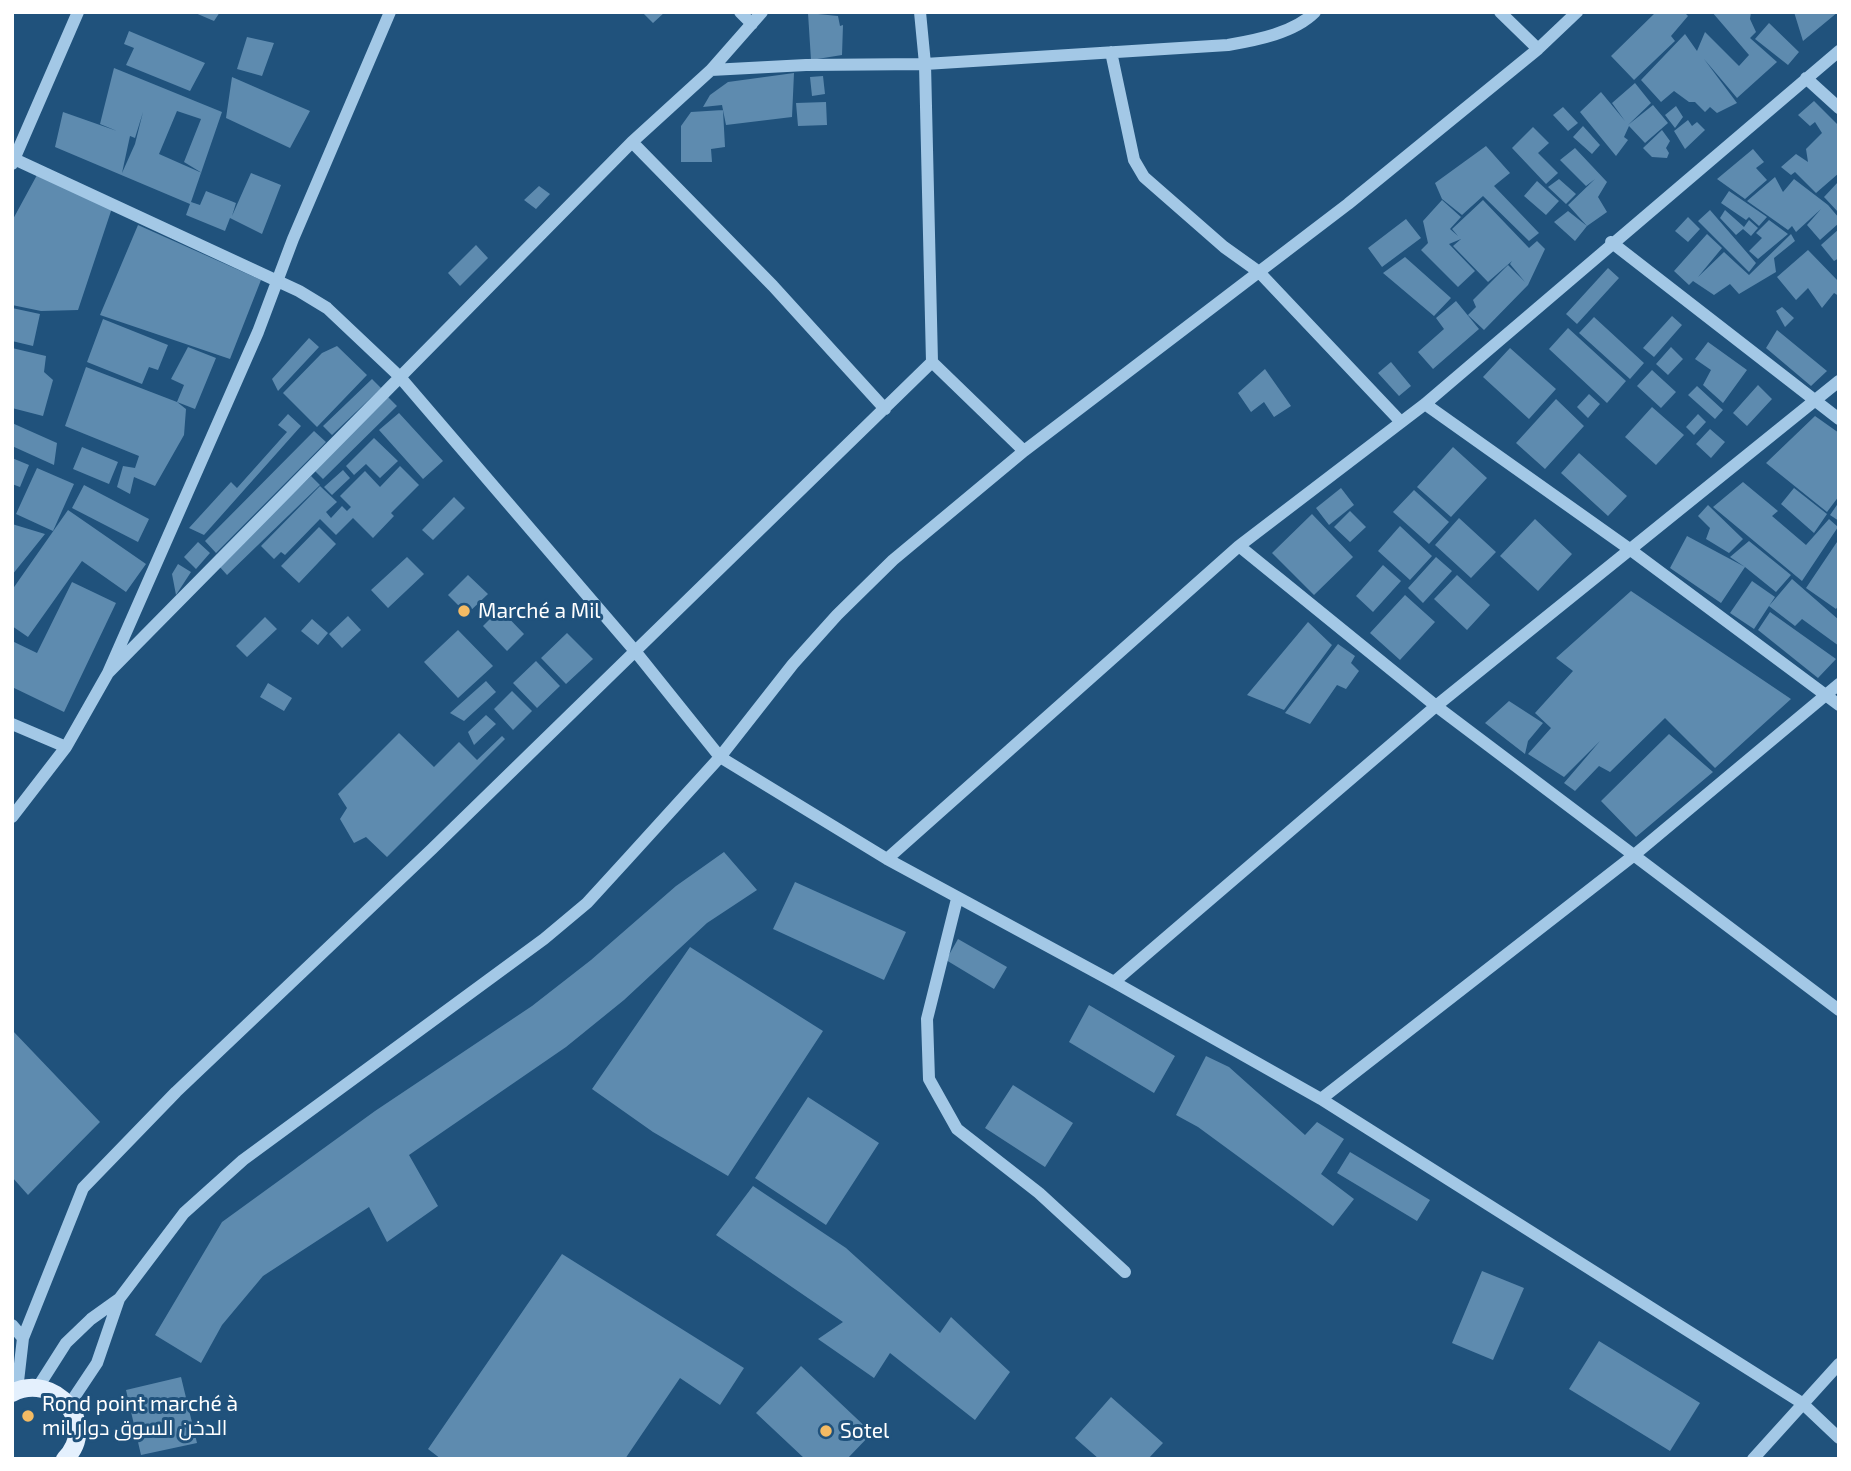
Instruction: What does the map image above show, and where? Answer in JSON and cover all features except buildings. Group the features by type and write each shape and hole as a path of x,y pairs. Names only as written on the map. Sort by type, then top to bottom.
{"main road":[{"path":"15,1392 38,1387 50,1390 69,1405 77,1432 70,1452 88,1459"}],"street":[{"path":"78,12 13,161 277,281 327,308 399,376 635,651 720,757 957,899 1114,982 1321,1099 1802,1404 1839,1437"},
{"path":"12,817 66,747 108,673 390,12"},
{"path":"740,12 752,24"},
{"path":"108,673 632,142 711,70 762,12"},
{"path":"920,12 925,64 932,362 1024,451"},
{"path":"711,70 806,65 925,64 1228,45 1257,40 1305,22 1315,12"},
{"path":"1500,12 1538,49"},
{"path":"69,1405 97,1363 119,1299 184,1213 209,1189 243,1160 565,923 720,757 793,664 837,615 893,561 1024,451 1259,272 1538,49 1577,12"},
{"path":"887,859 1239,546 1424,404 1611,242 1839,51"},
{"path":"1111,52 1134,160 1144,177 1224,247 1259,272 1401,422"},
{"path":"1806,78 1839,108"},
{"path":"632,142 773,286 885,409"},
{"path":"1611,242 1839,419"},
{"path":"15,1392 23,1338 83,1188 176,1092 932,362"},
{"path":"1114,982 1436,706 1628,548 1839,381"},
{"path":"1424,404 1628,548 1839,705"},
{"path":"1239,546 1436,706 1839,1010"},
{"path":"1321,1099 1633,856 1839,684"},
{"path":"12,724 66,747"},
{"path":"957,899 928,1019 929,1079 957,1129 1039,1193 1125,1272"},
{"path":"38,1387 66,1343 90,1319 119,1299"},
{"path":"12,1325 23,1338"},
{"path":"1753,1459 1839,1364"}],"place":[{"name":"Marché a Mil","path":"464,611"},
{"name":"Rond point marché à mil الدخن السوق دوار","path":"28,1416"},
{"name":"Sotel","path":"826,1431"}]}
